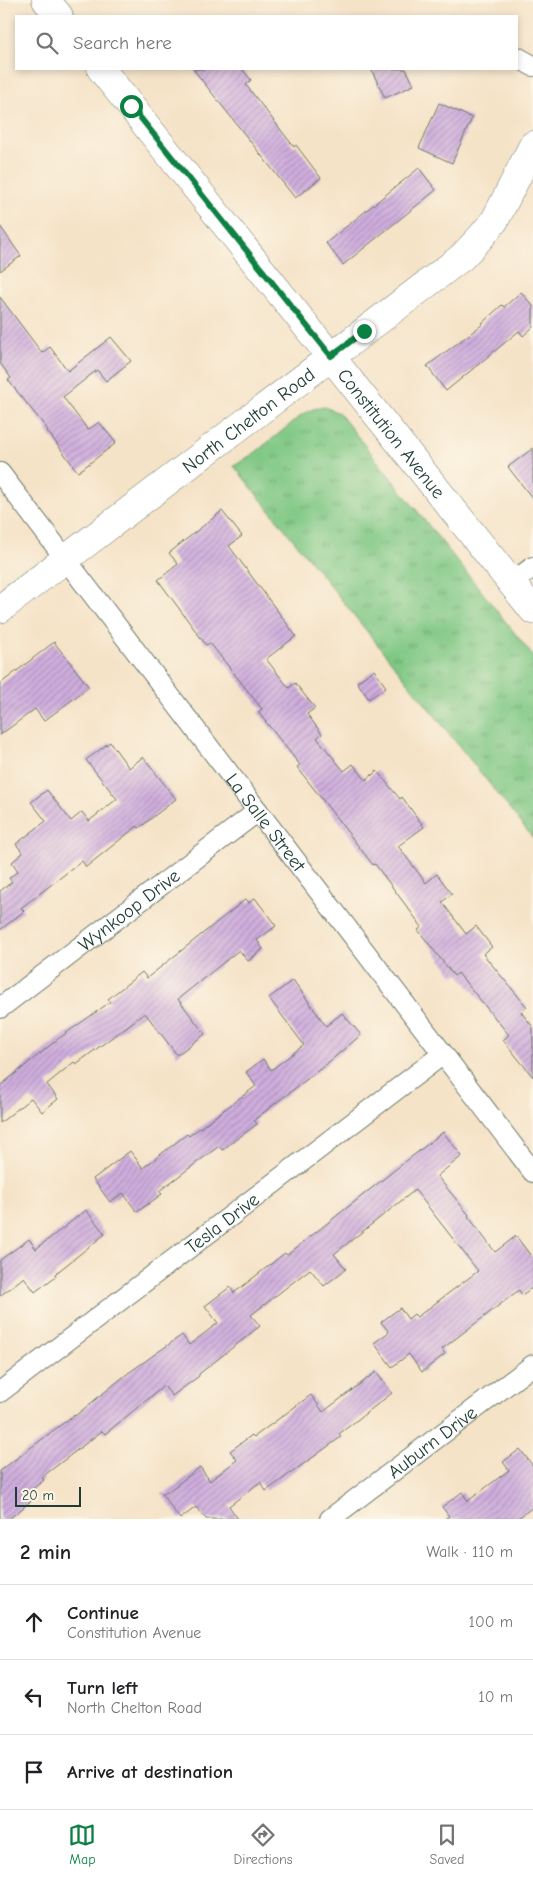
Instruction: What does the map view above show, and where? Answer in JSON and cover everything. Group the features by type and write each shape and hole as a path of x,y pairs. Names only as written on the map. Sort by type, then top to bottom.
{"main road":[{"path":"46,0 58,15"},
{"name":"Constitution Avenue","path":"102,70 533,610"},
{"name":"North Chelton Road","path":"0,609 462,257 494,220 533,145"}],"street":[{"path":"518,58 533,66"},
{"name":"La Salle Street","path":"0,473 533,1172"},
{"path":"511,583 533,567"},
{"name":"Wynkoop Drive","path":"0,1008 258,811"},
{"name":"Tesla Drive","path":"0,1392 443,1054"},
{"name":"Auburn Drive","path":"330,1519 533,1365"}],"green space":[{"path":"325,407 339,413 533,656 533,838 234,466 256,452 303,414 313,409"}],"building":[{"path":"194,70 243,70 251,80 246,85 294,147 296,145 321,178 295,198"},
{"path":"371,70 406,70 414,85 385,98"},
{"path":"439,103 472,118 452,163 419,148"},
{"path":"419,168 436,190 343,265 326,243"},
{"path":"0,226 21,256 0,271"},
{"path":"521,292 533,306 533,327 523,336 519,331 446,391 427,366 483,324 502,305 504,307"},
{"path":"0,297 42,353 50,347 68,371 111,337 131,361 106,381 97,370 63,397 88,430 99,422 116,443 78,472 48,430 8,380 11,378 0,363"},
{"path":"533,448 533,499 508,467"},
{"path":"222,511 242,536 229,546 296,636 266,659 289,688 295,683 315,708 307,714 322,734 317,738 344,771 353,764 366,780 377,771 400,799 402,797 424,827 398,846 426,883 437,874 452,894 442,902 466,934 476,926 492,947 483,954 527,1007 521,1012 533,1027 533,1077 503,1040 509,1035 458,973 454,976 418,930 422,927 375,864 373,865 297,767 300,765 258,712 262,709 210,643 206,645 158,580 178,564 169,553"},
{"path":"54,642 89,687 44,721 35,709 0,735 0,684"},
{"path":"374,670 386,687 369,699 357,682"},
{"path":"110,742 129,768 143,757 176,799 139,828 137,826 86,867 82,861 21,908 24,911 0,930 0,891 12,882 9,878 18,871 12,862 23,853 16,844 46,821 31,802 47,790 71,821 82,812 89,821 117,799 86,760"},
{"path":"255,898 276,926 257,940 263,949 248,961 239,950 178,999 205,1034 177,1055 145,1013 76,1064 74,1062 47,1084 58,1099 42,1112 31,1098 0,1123 0,1086 58,1039 110,1002 108,999 142,972 147,978 246,899 249,903"},
{"path":"293,980 326,1026 342,1013 361,1035 254,1120 257,1124 222,1150 219,1146 159,1191 162,1194 137,1212 123,1193 110,1202 93,1179 130,1151 143,1168 187,1134 189,1136 256,1086 246,1072 263,1059 271,1070 304,1045 269,998"},
{"path":"443,1132 462,1156 437,1176 469,1215 495,1252 516,1236 533,1259 533,1287 522,1295 519,1290 442,1349 445,1354 422,1372 409,1354 392,1367 374,1343 389,1332 381,1322 400,1308 408,1319 414,1314 417,1317 478,1271 415,1190 334,1254 346,1269 324,1286 310,1269 251,1315 260,1326 199,1374 199,1376 172,1396 164,1386 105,1434 102,1431 42,1477 44,1480 26,1494 31,1501 9,1519 0,1519 0,1471 75,1416 127,1374 182,1335 189,1345 218,1323 205,1306 230,1287 234,1293 285,1253 287,1255"},
{"path":"86,1210 105,1234 35,1292 24,1277 0,1296 0,1260 29,1239 36,1249"},
{"path":"376,1372 392,1393 339,1434 341,1437 266,1491 260,1482 229,1506 238,1519 206,1519 196,1507 180,1519 161,1493 166,1493 200,1467 210,1481 237,1460 230,1451 252,1435 254,1437 311,1395 323,1412"},
{"path":"520,1449 533,1466 533,1507 517,1519 445,1519 449,1516 442,1507 462,1492 468,1501 509,1470 503,1462"}],"route":[{"path":"131,106 331,356 364,331"}]}
